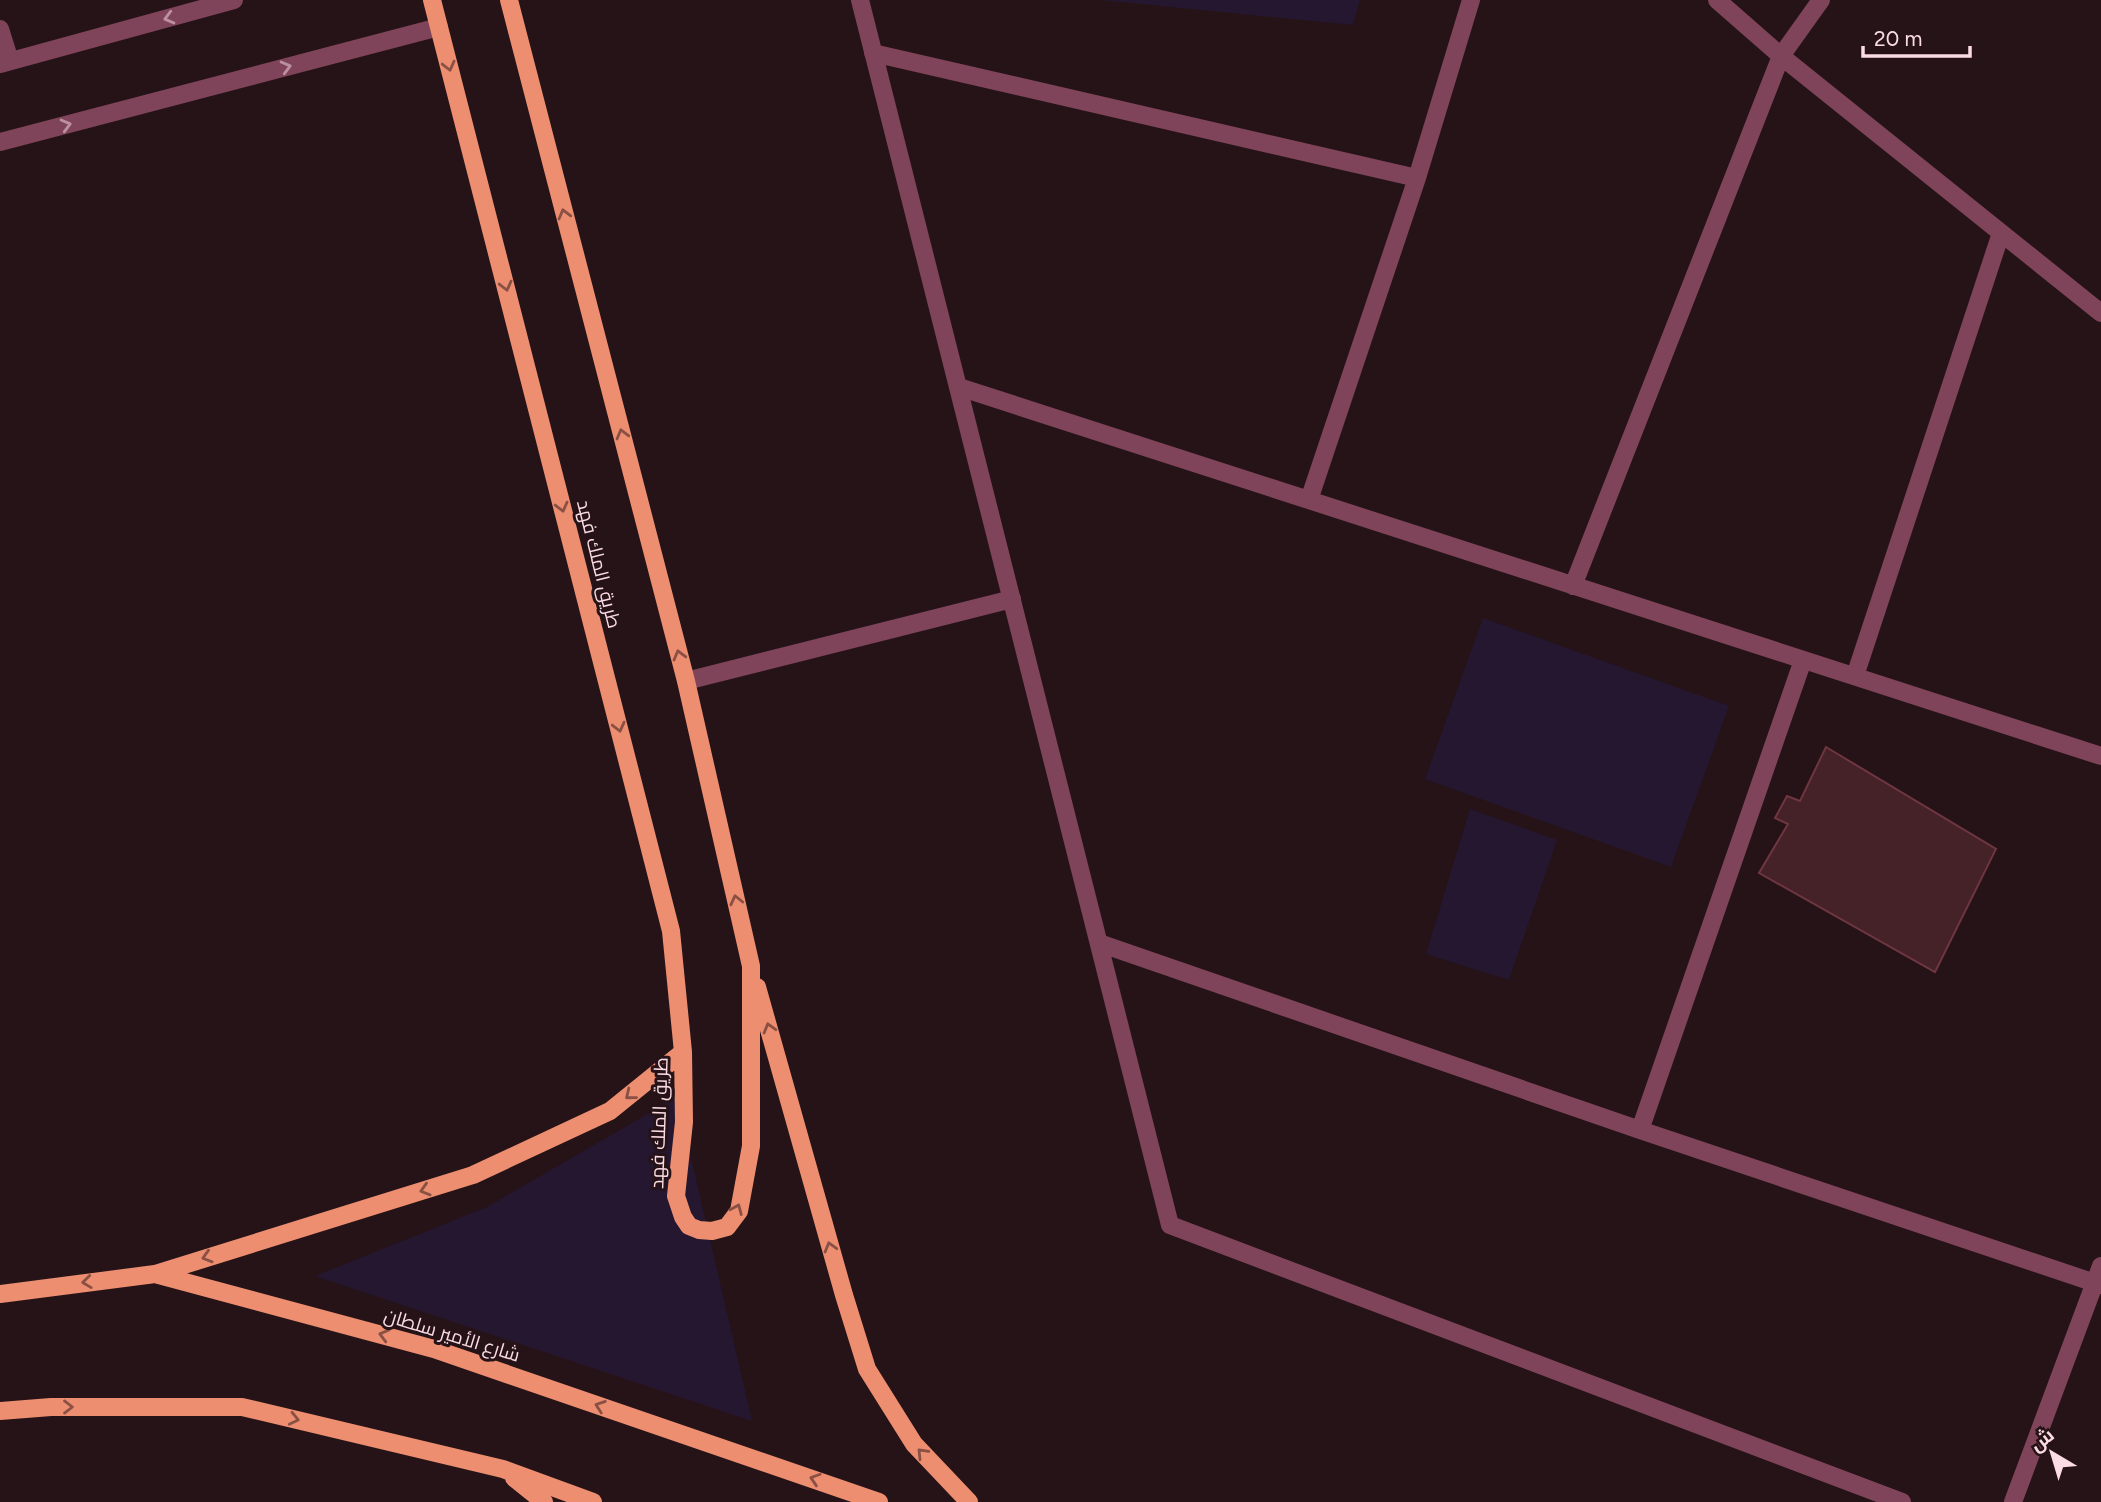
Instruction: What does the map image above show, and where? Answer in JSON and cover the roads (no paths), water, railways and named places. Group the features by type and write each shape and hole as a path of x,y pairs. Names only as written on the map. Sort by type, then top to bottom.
{"main road":[{"name":"طريق الملك فهد","path":"432,0 671,931 683,1052 684,1122 676,1196 682,1217 690,1226 712,1231 727,1227 739,1211 751,1146 751,967 686,681 509,0"},
{"path":"751,967 867,1368 914,1444 970,1502"},
{"path":"155,1273 473,1175 610,1111 683,1052"},
{"name":"شارع الأمير سلطان","path":"0,1294 155,1273 434,1349 879,1502"},
{"path":"0,1410 242,1407 503,1469 593,1502"},
{"path":"503,1469 544,1502"}],"street":[{"path":"0,29 5,63 234,0"},
{"path":"860,0 1170,1225 1902,1502"},
{"path":"1309,500 1417,178 1471,0"},
{"path":"1717,0 1781,56 2101,313"},
{"path":"1573,586 1781,56 1821,0"},
{"path":"0,142 439,27"},
{"path":"873,53 1417,178"},
{"path":"1854,676 2001,233"},
{"path":"959,387 2101,756"},
{"path":"686,681 1012,598"},
{"path":"1640,1130 1803,660"},
{"path":"1099,943 1640,1130 2099,1278 2013,1502"}]}
